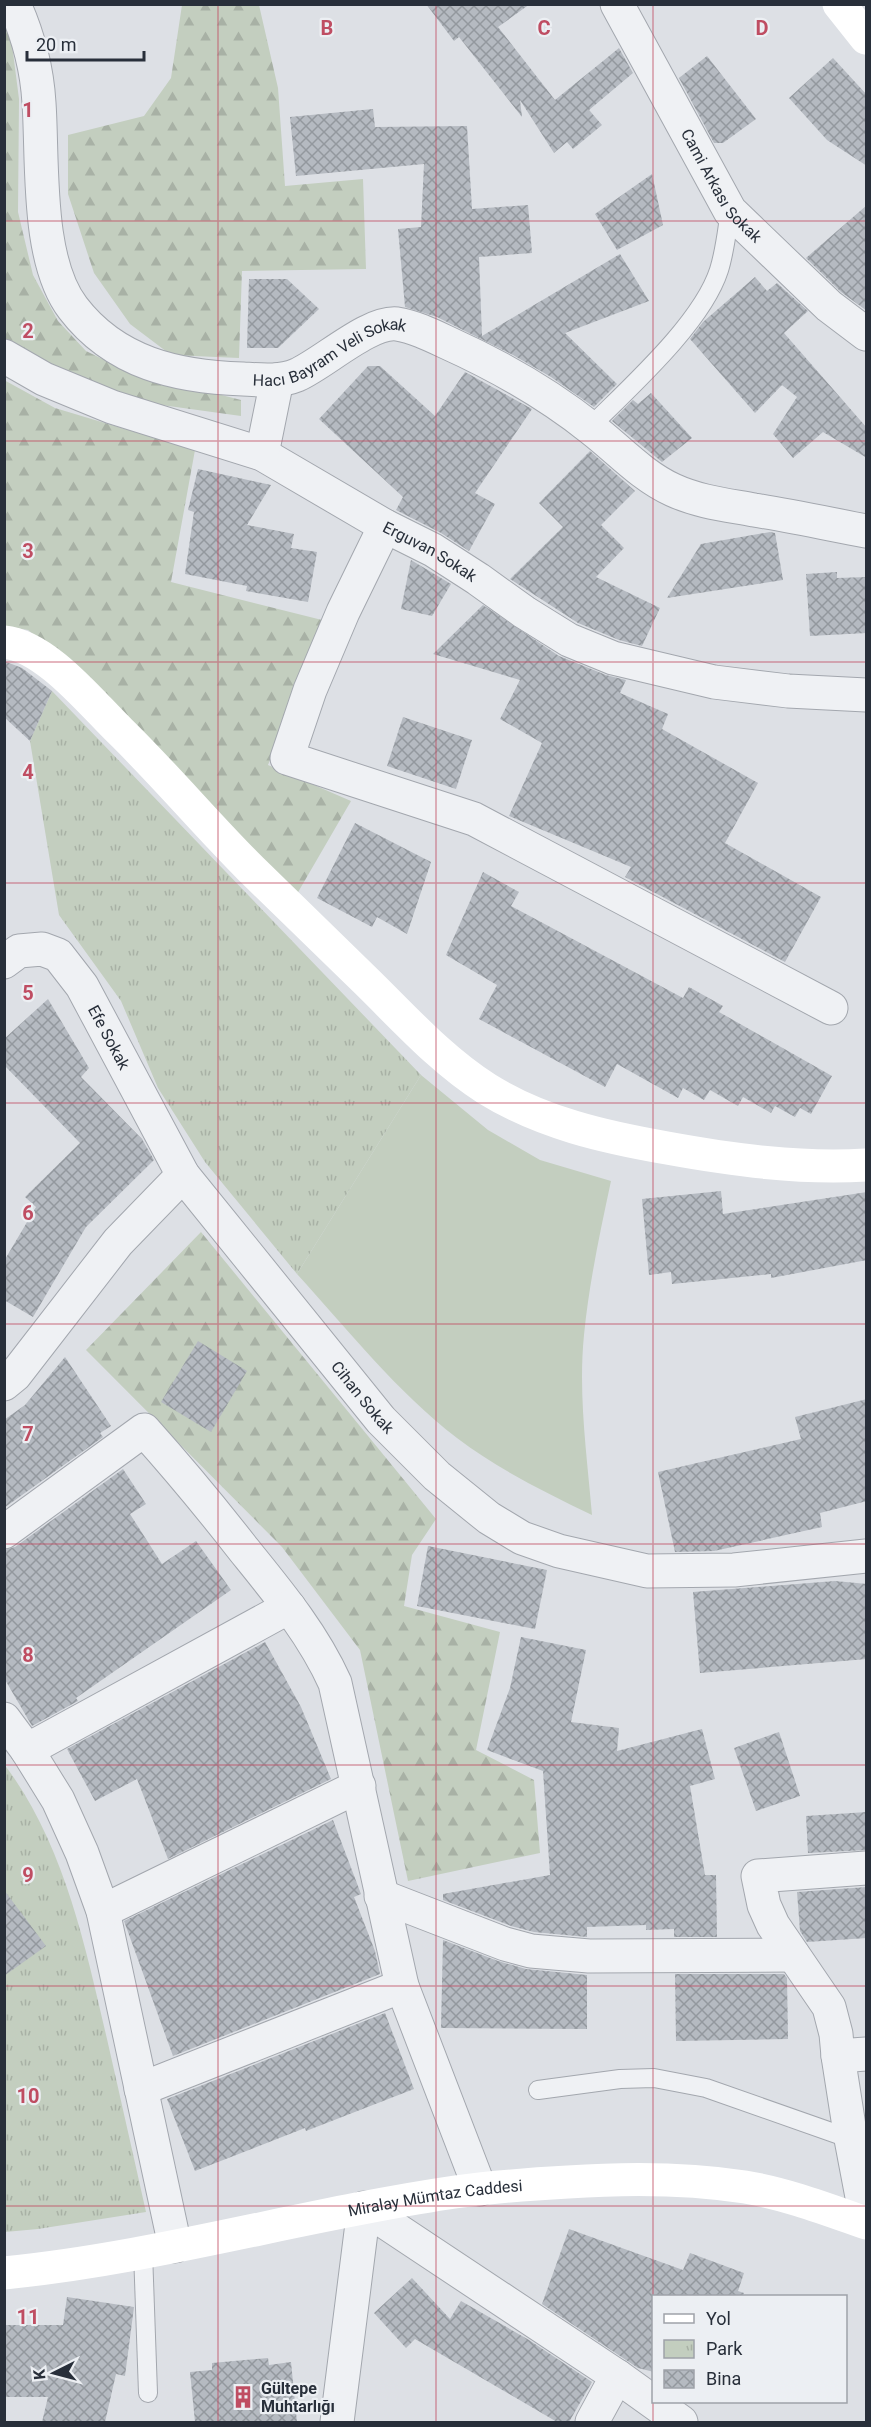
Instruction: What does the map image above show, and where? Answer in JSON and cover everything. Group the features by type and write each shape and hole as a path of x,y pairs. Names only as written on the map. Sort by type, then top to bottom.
{"main road":[{"path":"839,4 867,38"},
{"path":"4,642 33,652 54,667 157,767 250,868 438,1052 488,1089 539,1115 606,1137 734,1160 797,1165 867,1165"},
{"name":"Miralay Mümtaz Caddesi","path":"4,2273 43,2269 143,2252 364,2208 480,2189 595,2180 703,2182 745,2187 790,2197 867,2221"}],"street":[{"name":"Hacı Bayram Veli Sokak","path":"14,4 25,28 34,65 39,100 42,198 48,244 58,277 70,305 94,333 120,350 151,365 192,375 277,380 296,376 378,326 394,324 418,329 520,378 590,428 646,474 673,490 709,502 867,531"},
{"name":"Cami Arkası Sokak","path":"617,4 730,211 829,306 867,334"},
{"name":"Erguvan Sokak","path":"4,356 44,379 112,407 262,454 385,526 442,556 560,634 612,658 714,682 788,692 867,695"},
{"path":"262,454 277,380"},
{"path":"385,526 342,612 310,690 287,759 474,819 831,1008"},
{"name":"Efe Sokak","path":"4,962 19,951 42,949 58,955 82,986 183,1174"},
{"path":"4,1384 22,1366 118,1242 183,1174"},
{"name":"Cihan Sokak","path":"183,1174 381,1420 437,1476 489,1518 522,1538 559,1551 647,1571 734,1570 867,1556"},
{"path":"4,1532 144,1430 179,1469 289,1607 323,1657 335,1683 402,1986 480,2189"},
{"path":"27,1750 289,1607"},
{"path":"4,1719 27,1750 58,1800 82,1853 103,1911 175,2246"},
{"path":"103,1911 359,1786"},
{"path":"867,1868 758,1876 764,1905 778,1935 829,2007 836,2034 852,2055 851,2139 867,2221"},
{"path":"381,1896 505,1944 531,1951 589,1956 793,1955"},
{"path":"141,2089 402,1986"},
{"path":"337,2422 364,2208 652,2401"},
{"path":"592,2422 617,2376"},
{"path":"655,2403 681,2422"}],"lane":[{"path":"590,428 661,356 707,296 719,270 730,211"},
{"path":"538,2090 620,2079 654,2078 706,2088 851,2139"},
{"path":"143,2252 148,2393"}],"green space":[{"path":"182,5 259,5 278,88 285,186 363,179 366,269 242,271 239,358 171,355 130,324 94,273 68,194 68,135 144,116 171,78"},
{"path":"4,20 10,29 19,99 18,212 33,275 58,321 86,351 127,371 241,400 241,416 118,399 5,342"},
{"path":"4,380 55,408 195,450 171,582 326,621 268,765 351,801 297,894 60,656 28,630 5,626"},
{"path":"52,691 421,1075 297,1274 205,1162 158,1088 121,1001 59,915 30,741"},
{"path":"421,1075 488,1130 540,1160 611,1181 592,1277 582,1357 584,1425 592,1515 506,1470 457,1438 393,1381 297,1274"},
{"path":"201,1232 436,1519 412,1555 404,1606 500,1632 476,1750 534,1780 540,1853 408,1881 360,1650 282,1547 86,1350"},
{"path":"4,1764 25,1795 42,1827 70,1896 90,1967 146,2212 5,2232"}],"building":[{"path":"426,4 530,4 498,27 555,100 619,48 633,73 589,110 602,125 573,149 567,142 554,153 520,100 522,117 459,37 454,41"},
{"path":"707,56 756,119 723,143 714,143 679,78"},
{"path":"833,58 867,95 867,166 827,140 789,98"},
{"path":"373,109 375,127 467,126 472,209 528,205 532,253 479,257 482,336 620,254 649,301 565,333 617,384 594,407 551,377 513,355 437,317 405,307 398,229 421,227 424,164 296,176 290,117"},
{"path":"652,174 663,225 617,250 595,214"},
{"path":"867,205 867,311 841,292 806,258"},
{"path":"755,277 767,291 777,283 808,311 784,333 867,428 867,458 823,432 793,458 773,434 797,397 782,385 755,413 690,339 703,322"},
{"path":"249,279 287,279 319,309 278,348 247,348"},
{"path":"368,366 380,366 435,416 465,372 532,409 475,493 495,504 469,551 441,533 396,510 403,497 319,419"},
{"path":"651,393 692,438 662,462 612,421 633,400 638,404"},
{"path":"590,451 635,491 601,525 624,548 596,577 660,608 642,646 619,640 578,623 510,579 563,527 539,503"},
{"path":"198,469 271,485 247,525 294,534 291,548 317,552 308,602 246,591 247,586 185,574 194,512 188,510"},
{"path":"775,533 783,580 667,598 701,544"},
{"path":"411,560 451,584 432,616 401,609"},
{"path":"837,572 837,578 867,577 867,633 810,636 806,574"},
{"path":"483,605 559,656 606,675 626,680 620,693 668,714 662,729 758,783 725,843 821,897 785,962 625,877 631,867 509,816 542,743 500,719 520,680 433,654"},
{"path":"4,661 22,668 52,691 30,741 4,717"},
{"path":"403,717 472,740 456,789 387,766"},
{"path":"355,823 431,862 407,934 377,917 372,927 317,898"},
{"path":"483,872 519,892 511,906 683,998 689,987 723,1006 719,1012 832,1076 811,1114 800,1108 795,1117 775,1106 771,1113 743,1097 738,1106 710,1090 704,1100 683,1088 678,1098 617,1064 605,1087 479,1019 497,985 446,955"},
{"path":"48,999 89,1068 81,1077 142,1139 154,1160 86,1227 33,1317 4,1300 4,1261 36,1207 25,1197 80,1143 4,1065 4,1039"},
{"path":"721,1191 723,1214 867,1192 867,1260 771,1278 771,1274 672,1284 671,1272 649,1275 642,1199"},
{"path":"198,1341 247,1371 211,1432 161,1402"},
{"path":"65,1357 111,1426 100,1433 103,1437 4,1508 4,1420 25,1405"},
{"path":"867,1399 867,1501 820,1513 822,1527 714,1551 675,1552 658,1472 801,1439 795,1417"},
{"path":"123,1469 146,1504 130,1514 162,1564 196,1541 231,1590 76,1698 78,1701 32,1726 4,1678 4,1550 15,1547"},
{"path":"428,1546 547,1570 535,1629 417,1606"},
{"path":"835,1581 867,1584 867,1659 700,1673 693,1592"},
{"path":"521,1637 586,1650 571,1722 619,1728 617,1751 702,1729 715,1779 690,1786 705,1875 716,1875 717,1937 674,1937 674,1929 646,1930 646,1925 587,1927 587,1937 534,1932 511,1926 443,1900 443,1894 550,1875 543,1771 487,1750 510,1688"},
{"path":"265,1642 301,1707 331,1779 168,1859 137,1779 95,1801 67,1749"},
{"path":"779,1732 800,1796 756,1811 734,1748"},
{"path":"867,1812 867,1850 808,1853 806,1816"},
{"path":"333,1820 361,1894 354,1897 375,1951 380,1974 173,2056 124,1921"},
{"path":"867,1887 867,1938 807,1942 800,1931 797,1892"},
{"path":"4,1890 46,1946 4,1976"},
{"path":"443,1940 526,1969 587,1975 587,2029 441,2028"},
{"path":"675,1974 784,1974 787,1978 788,2039 676,2041"},
{"path":"385,2013 414,2089 195,2171 167,2099"},
{"path":"569,2229 683,2270 690,2253 744,2273 738,2291 744,2293 743,2295 652,2295 652,2372 638,2368 542,2304"},
{"path":"412,2278 450,2319 461,2301 529,2340 592,2382 569,2422 557,2422 415,2339 406,2348 374,2313"},
{"path":"67,2297 134,2307 125,2376 116,2374 105,2422 42,2422 48,2397 4,2397 4,2325 63,2325"},
{"name":"Gültepe Muhtarlığı","path":"268,2358 269,2365 291,2362 297,2422 195,2422 190,2372 212,2370 212,2363"}],"place":[{"name":"Gültepe Muhtarlığı","path":"243,2397"}]}
